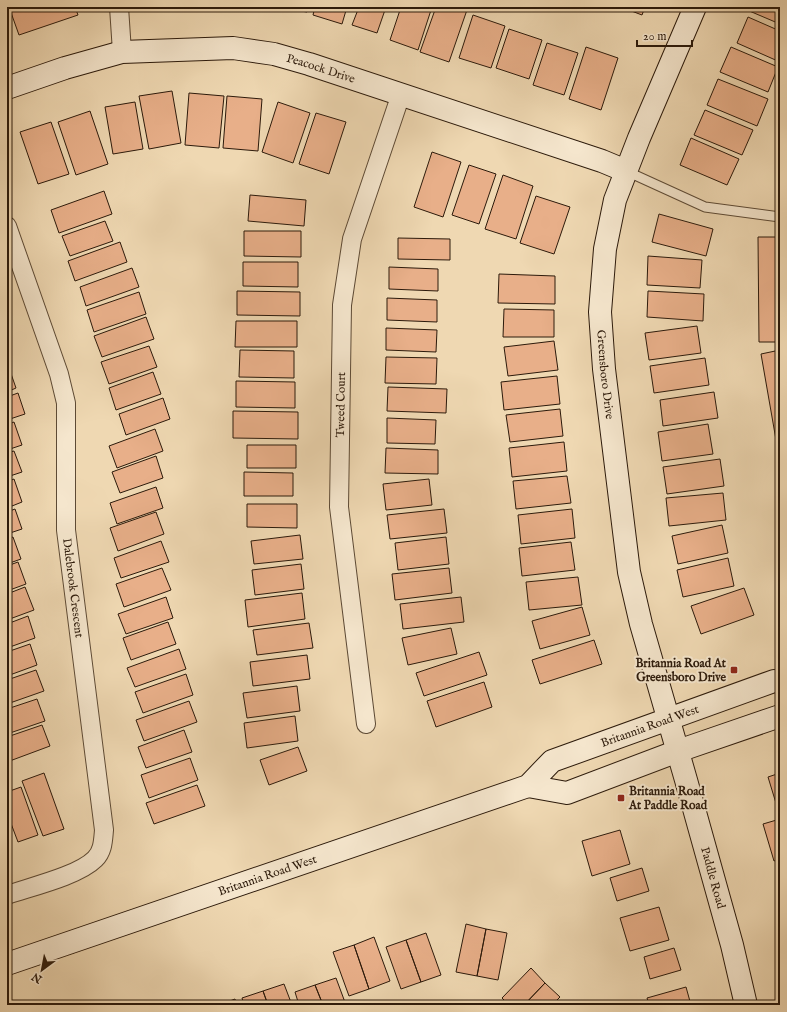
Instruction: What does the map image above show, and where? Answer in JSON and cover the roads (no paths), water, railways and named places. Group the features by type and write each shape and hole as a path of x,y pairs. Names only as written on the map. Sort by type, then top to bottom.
{"street":[{"path":"119,7 122,52"},
{"name":"Greensboro Drive","path":"678,751 641,624 629,572 604,369 600,312 605,249 615,200 695,7"},
{"name":"Peacock Drive","path":"7,88 65,68 122,52 234,48 260,52 309,64 626,171"},
{"name":"Tweed Court","path":"366,724 339,507 342,305 352,239 401,94"},
{"name":"Dalebrook Crescent","path":"7,226 59,374 66,404 66,530 104,830 102,847 96,858 81,869 7,894"},
{"name":"Britannia Road West","path":"7,964 528,786 552,761 774,681 780,682"},
{"name":"Britannia Road West","path":"528,786 566,793 678,751 780,716"},
{"name":"Paddle Road","path":"678,751 732,945 746,1005"}],"lane":[{"path":"626,171 705,207 780,218"}],"place":[{"name":"Britannia Road At Greensboro Drive","path":"734,670"},
{"name":"Britannia Road At Paddle Road","path":"621,798"}]}
